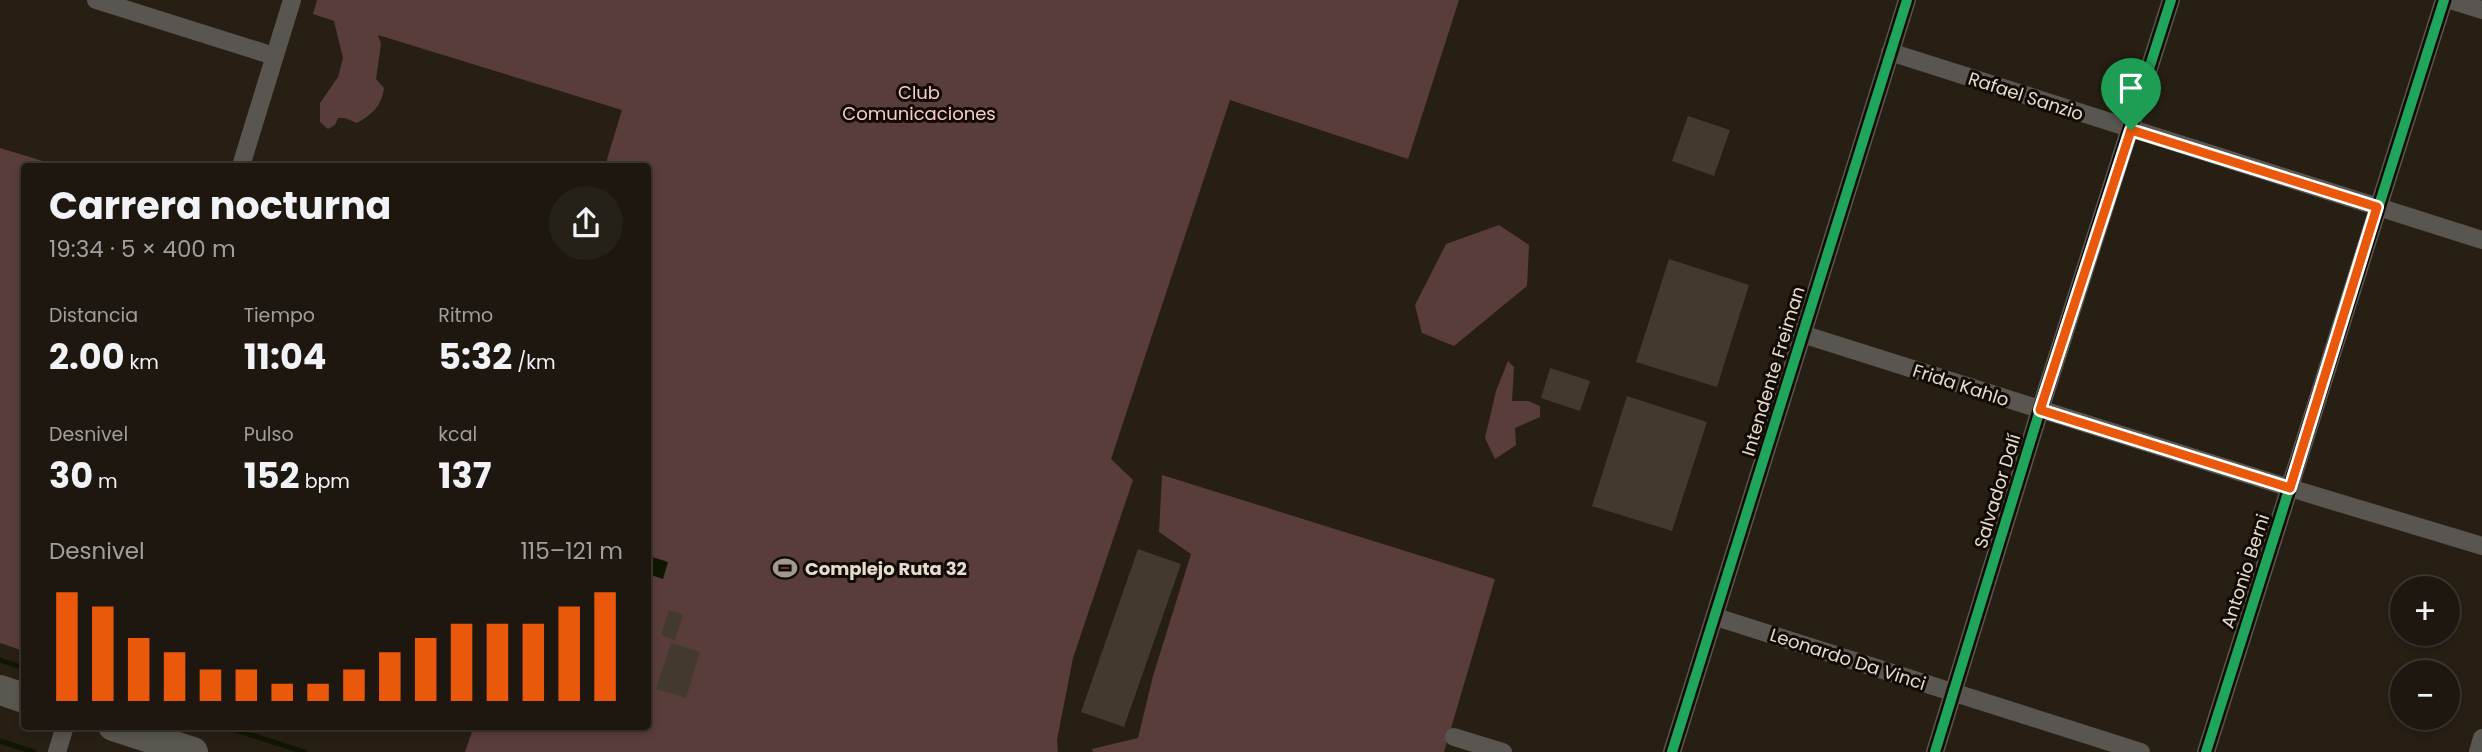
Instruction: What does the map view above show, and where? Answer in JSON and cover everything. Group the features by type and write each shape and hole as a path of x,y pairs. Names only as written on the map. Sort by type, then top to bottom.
{"main road":[{"path":"0,690 21,697"},
{"path":"125,730 193,752"}],"street":[{"path":"96,0 274,56"},
{"path":"242,163 292,0"},
{"name":"Intendente Freiman","path":"1672,752 1907,0"},
{"name":"Salvador Dalí","path":"1934,752 2171,0"},
{"name":"Antonio Berni","path":"2206,752 2444,0"},
{"path":"2450,0 2482,10"},
{"name":"Rafael Sanzio","path":"1890,52 2482,240"},
{"name":"Frida Kahlo","path":"1802,334 2482,546"},
{"name":"Leonardo Da Vinci","path":"1716,617 2141,752"},
{"path":"57,752 64,730"},
{"path":"1454,737 1503,752"},
{"path":"2477,752 2482,738"}],"green space":[{"name":"Club Comunicaciones","path":"317,0 1459,0 1408,159 1230,100 1111,459 1133,480 1073,658 1057,740 1058,752 465,752 473,730 651,730 651,163 606,163 622,110 378,35 381,44 376,79 384,88 379,104 372,113 357,123 338,118 335,125 328,129 320,122 320,103 338,77 343,58 334,21 313,14"},
{"path":"0,148 49,163 21,163 21,650 0,643"},
{"path":"1499,225 1529,245 1527,286 1454,346 1422,333 1415,305 1446,244"},
{"path":"1508,361 1514,367 1512,401 1528,401 1540,406 1540,417 1515,428 1516,445 1495,459 1485,438 1496,391"},
{"path":"1162,475 1495,579 1444,752 1093,752 1092,749 1138,738 1153,676 1191,554 1159,532"}],"shaded area":[{"path":"651,557 668,562 663,579 651,575"}],"building":[{"path":"1688,116 1730,130 1714,176 1672,161"},
{"path":"1669,259 1749,285 1717,387 1636,362"},
{"path":"1550,368 1590,381 1580,411 1541,398"},
{"path":"1627,396 1707,422 1672,531 1592,506"},
{"path":"1138,549 1181,564 1124,727 1081,712"},
{"path":"669,610 683,615 675,640 661,635"},
{"path":"671,643 700,652 686,698 656,689"}],"waterway":[{"path":"0,660 21,667"},
{"path":"235,730 304,752"},
{"path":"0,741 34,752"}],"cycle path":[{"path":"1672,752 1907,0"},
{"path":"1935,752 2040,410 2171,0"},
{"path":"2206,752 2444,0"}],"place":[{"name":"Complejo Ruta 32","path":"785,568"}],"route":[{"path":"2131,130 2377,207 2290,488 2040,410 2131,130"}]}
